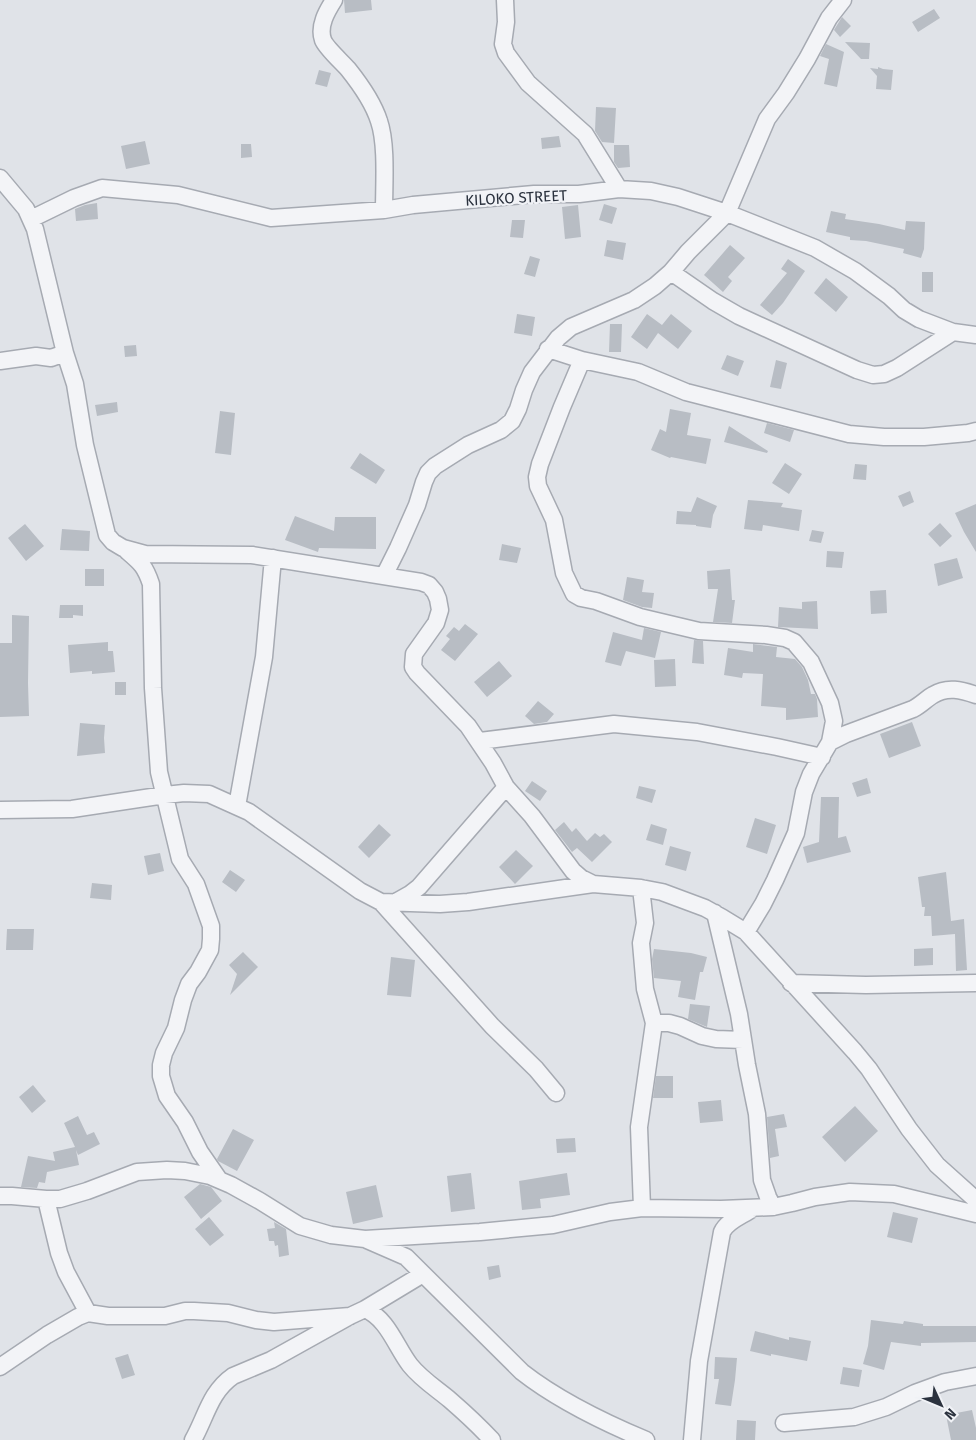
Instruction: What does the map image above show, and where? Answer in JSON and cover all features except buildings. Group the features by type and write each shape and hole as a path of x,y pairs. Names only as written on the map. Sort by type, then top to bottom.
{"street":[{"path":"334,0 325,15 322,26 323,40 366,95 380,123 383,147 384,210"},
{"path":"505,0 506,22 503,44 506,53 528,83 584,134 619,190"},
{"path":"384,576 417,505 428,473 435,466 468,444 501,430 512,421 532,372 548,349 571,327 634,300 671,272 727,213 766,119 786,93 829,18 843,0"},
{"path":"0,178 26,209 35,229 65,354 75,384 85,446 106,535 141,562 151,584 153,688 159,772 180,859 196,884 210,926 211,939 210,950 183,1000 176,1028 164,1053 161,1076 167,1096 185,1122 200,1152 218,1178"},
{"name":"KILOKO STREET","path":"31,219 74,198 102,188 178,195 271,218 384,210 413,205 534,194 579,194 619,190 651,191 678,197 727,213 815,248 855,271 918,319 954,332 976,335"},
{"path":"671,272 713,301 739,316 857,370 873,375 884,374 897,368 954,332"},
{"path":"548,349 582,360 638,372 686,392 849,434 884,437 924,437 976,431"},
{"path":"0,361 36,356 51,358 65,354"},
{"path":"582,360 540,464 537,477 538,486 554,520 564,574 574,594 640,617 699,631 766,634 785,638 794,642 811,662 830,703 834,721 830,742 811,774 804,792 796,832 767,896 746,932"},
{"path":"123,548 145,554 252,555 408,579 429,585 435,592 440,610 430,632 414,654 413,667 480,741 506,787 532,816 573,871 581,878 593,884"},
{"path":"237,806 264,657 273,558"},
{"path":"830,742 846,734 913,709 921,705 933,694 942,691 964,690 976,695"},
{"path":"480,741 614,724 697,732 822,757"},
{"path":"387,902 410,894 419,887 506,787"},
{"path":"0,810 72,808 184,793 209,794 249,812 360,891 371,898 387,902 440,904 468,902 593,884 642,888 677,897 715,913 746,932 855,1052 869,1069 909,1129 937,1165 975,1204"},
{"path":"642,888 645,924 641,944 645,989 654,1023 639,1127 642,1208"},
{"path":"387,902 492,1026 536,1069 556,1093"},
{"path":"715,913 739,1014 757,1114 762,1180 773,1207"},
{"path":"791,983 866,985 976,983"},
{"path":"654,1023 669,1023 702,1036 716,1039 743,1040"},
{"path":"0,1196 60,1199 137,1172 185,1171 218,1178 260,1200 300,1226 331,1235 365,1238 480,1232 553,1225 610,1212 642,1208 722,1209 773,1207 834,1193 870,1192 975,1204"},
{"path":"46,1199 59,1253 66,1272 88,1313"},
{"path":"692,1440 700,1361 722,1232 731,1222 754,1208"},
{"path":"365,1238 406,1257 534,1382 574,1406 646,1440"},
{"path":"193,1440 204,1413 213,1397 226,1381 292,1349 366,1309 423,1274"},
{"path":"366,1309 373,1312 384,1325 417,1373 452,1401 492,1440"},
{"path":"0,1367 47,1335 78,1316 88,1313 108,1316 164,1316 194,1311 228,1314 274,1322 350,1316"},
{"path":"784,1423 854,1418 886,1407 915,1393 945,1382 976,1376"}]}
